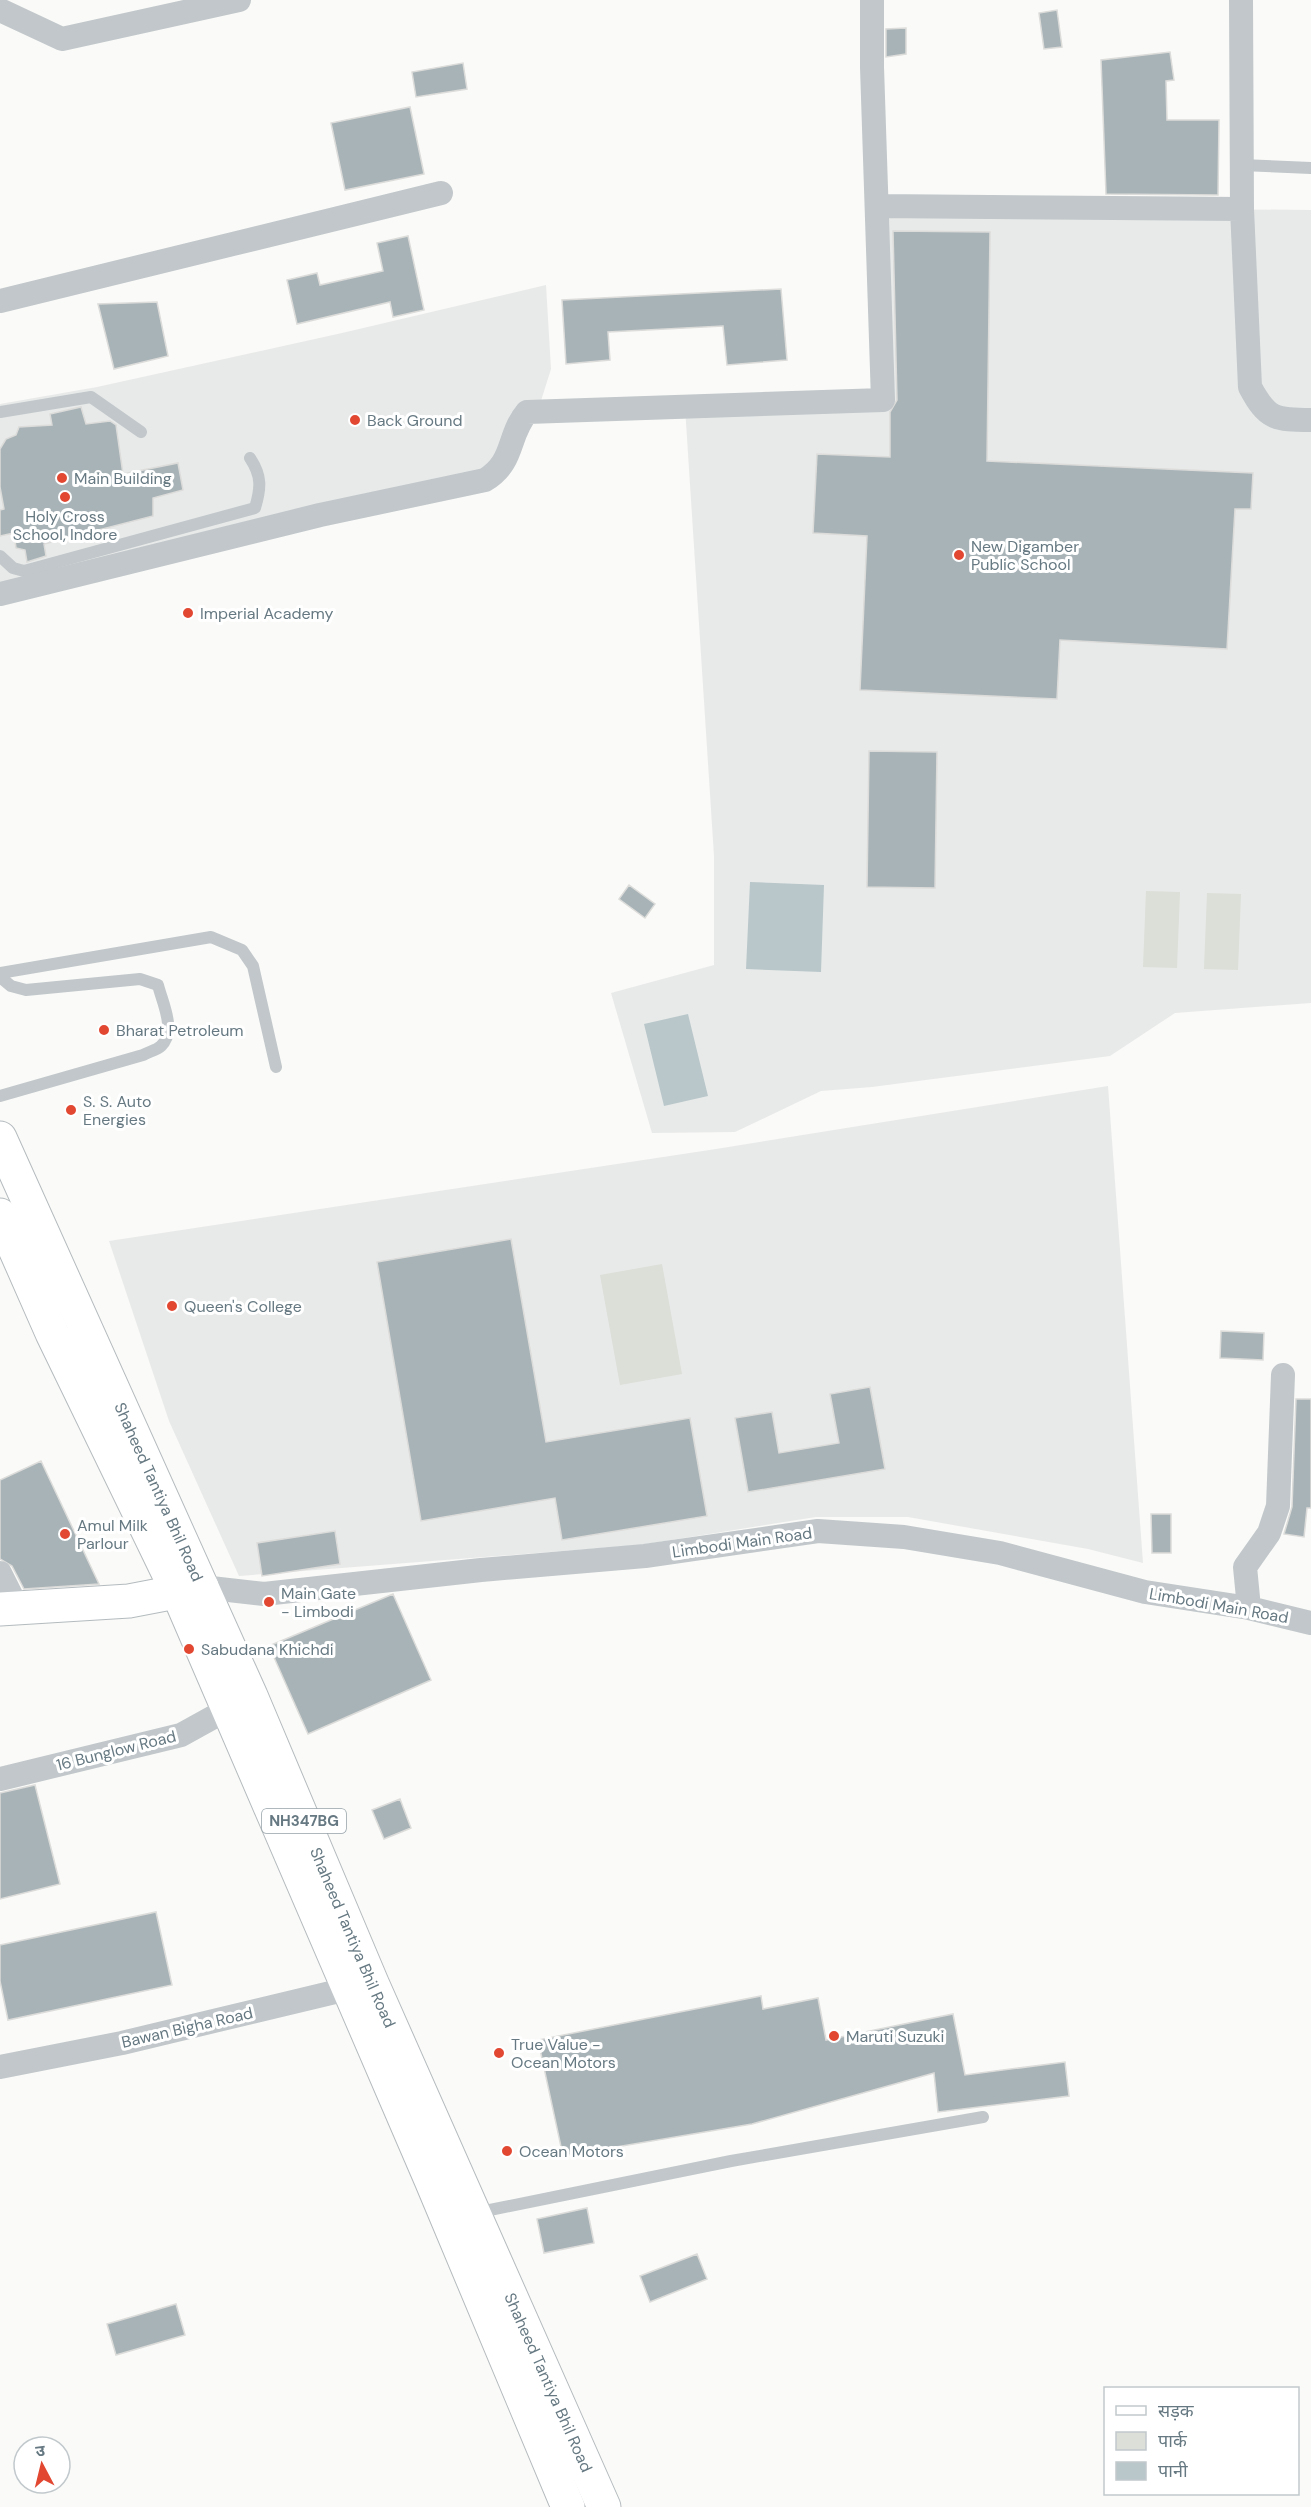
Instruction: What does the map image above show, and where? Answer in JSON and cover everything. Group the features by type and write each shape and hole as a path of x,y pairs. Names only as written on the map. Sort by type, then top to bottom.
{"main road":[{"name":"Shaheed Tantiya Bhil Road","path":"0,1138 190,1590 228,1709 360,1986 474,2213 604,2507"},
{"name":"Shaheed Tantiya Bhil Road","path":"0,1215 52,1333 190,1590 251,1696 360,1986 568,2507"},
{"path":"9,1609 129,1601 190,1590"}],"street":[{"path":"0,10 62,39 239,0"},
{"path":"0,594 320,515 485,480 500,471 508,457 518,423 527,412 883,400 872,67 872,0"},
{"path":"1241,0 1242,209 1250,387 1261,409 1284,420 1311,420"},
{"path":"0,301 441,193"},
{"path":"878,206 1242,209"},
{"path":"1249,1608 1245,1567 1269,1533 1278,1506 1283,1375"},
{"name":"Limbodi Main Road","path":"190,1590 264,1593 481,1570 645,1556 818,1531 904,1537 990,1551 1145,1592 1249,1608 1311,1623"},
{"path":"0,1573 9,1609"},
{"name":"16 Bunglow Road","path":"0,1779 181,1735 228,1709"},
{"name":"Bawan Bigha Road","path":"0,2067 122,2043 360,1986"}],"lane":[{"path":"1241,165 1311,168"},
{"path":"0,412 91,397 141,432"},
{"path":"0,556 13,568 24,571 255,508 261,489 258,471 250,458"},
{"path":"0,975 211,937 242,950 253,966 276,1067"},
{"path":"0,975 11,986 26,990 140,979 158,985 168,1022 167,1035 161,1046 143,1055 0,1096"},
{"path":"474,2213 731,2161 983,2117"}],"shaded area":[{"path":"878,206 1311,210 1311,1003 1175,1013 1110,1056 872,1087 821,1091 735,1132 652,1133 611,993 714,965 714,856 685,407 883,400"},
{"path":"546,285 551,369 540,404 499,471 0,594 0,404 97,387"},
{"path":"1108,1086 1143,1563 1088,1549 908,1517 816,1517 640,1545 239,1576 169,1421 109,1241 716,1149"}],"green space":[{"path":"1146,891 1180,892 1177,968 1143,967"},
{"path":"1207,893 1241,894 1238,970 1204,969"},
{"path":"662,1264 682,1374 620,1385 600,1275"}],"water":[{"path":"750,882 824,885 821,972 746,969"},
{"path":"688,1014 708,1096 664,1106 644,1024"}],"building":[{"path":"1057,10 1062,47 1044,49 1039,13"},
{"path":"906,28 906,54 886,57 886,29"},
{"path":"1170,52 1174,80 1166,81 1167,120 1219,120 1218,195 1106,194 1101,60"},
{"path":"463,63 467,89 416,97 412,72"},
{"path":"410,107 424,174 345,190 331,123"},
{"path":"893,231 990,232 987,461 1253,473 1251,509 1235,509 1227,649 1060,640 1057,699 860,690 867,536 813,533 817,454 890,457 890,412 897,400"},
{"path":"408,236 424,310 393,317 390,302 297,324 287,280 317,273 320,285 383,271 377,243"},
{"path":"781,289 787,360 727,365 723,326 608,332 610,360 566,364 562,300"},
{"path":"157,302 168,356 114,369 98,304"},
{"name":"Main Building","path":"81,407 86,424 110,421 116,425 123,474 178,463 183,490 153,498 153,516 44,544 46,556 27,562 25,550 16,548 14,533 0,536 0,510 4,509 0,487 0,449 6,439 16,435 19,427 52,425 50,414"},
{"path":"869,751 937,752 935,888 867,887"},
{"path":"629,885 655,904 645,918 619,899"},
{"path":"511,1239 546,1442 690,1418 707,1516 562,1540 555,1498 421,1521 377,1262"},
{"path":"1221,1331 1264,1333 1263,1360 1220,1358"},
{"path":"870,1387 885,1469 748,1492 735,1418 772,1412 779,1453 839,1443 830,1394"},
{"path":"1296,1399 1311,1399 1311,1508 1307,1508 1304,1537 1284,1534 1292,1507"},
{"path":"41,1461 99,1584 24,1589 12,1566 0,1559 0,1480"},
{"path":"1151,1514 1171,1514 1171,1553 1152,1553"},
{"path":"335,1531 340,1564 262,1576 257,1543"},
{"path":"393,1594 431,1680 308,1734 269,1646"},
{"path":"35,1785 60,1884 0,1899 0,1793"},
{"path":"400,1799 411,1828 384,1839 372,1810"},
{"path":"156,1912 172,1985 8,2020 0,1981 0,1945"},
{"path":"761,1996 763,2009 818,1998 826,2040 953,2014 965,2075 1065,2062 1069,2096 938,2112 934,2073 752,2124 563,2156 538,2040"},
{"path":"587,2208 594,2243 544,2253 537,2219"},
{"path":"697,2254 707,2279 650,2302 640,2276"},
{"path":"176,2304 185,2335 116,2355 107,2324"}],"place":[{"name":"Back Ground","path":"355,420"},
{"name":"Main Building","path":"62,478"},
{"name":"Holy Cross School, Indore","path":"65,497"},
{"name":"New Digamber Public School","path":"959,555"},
{"name":"Imperial Academy","path":"188,613"},
{"name":"Bharat Petroleum","path":"104,1030"},
{"name":"S. S. Auto Energies","path":"71,1110"},
{"name":"Queen's College","path":"172,1306"},
{"name":"Amul Milk Parlour","path":"65,1534"},
{"name":"Main Gate - Limbodi","path":"269,1602"},
{"name":"Sabudana Khichdi","path":"189,1649"},
{"name":"Maruti Suzuki","path":"834,2036"},
{"name":"True Value - Ocean Motors","path":"499,2053"},
{"name":"Ocean Motors","path":"507,2151"}]}
